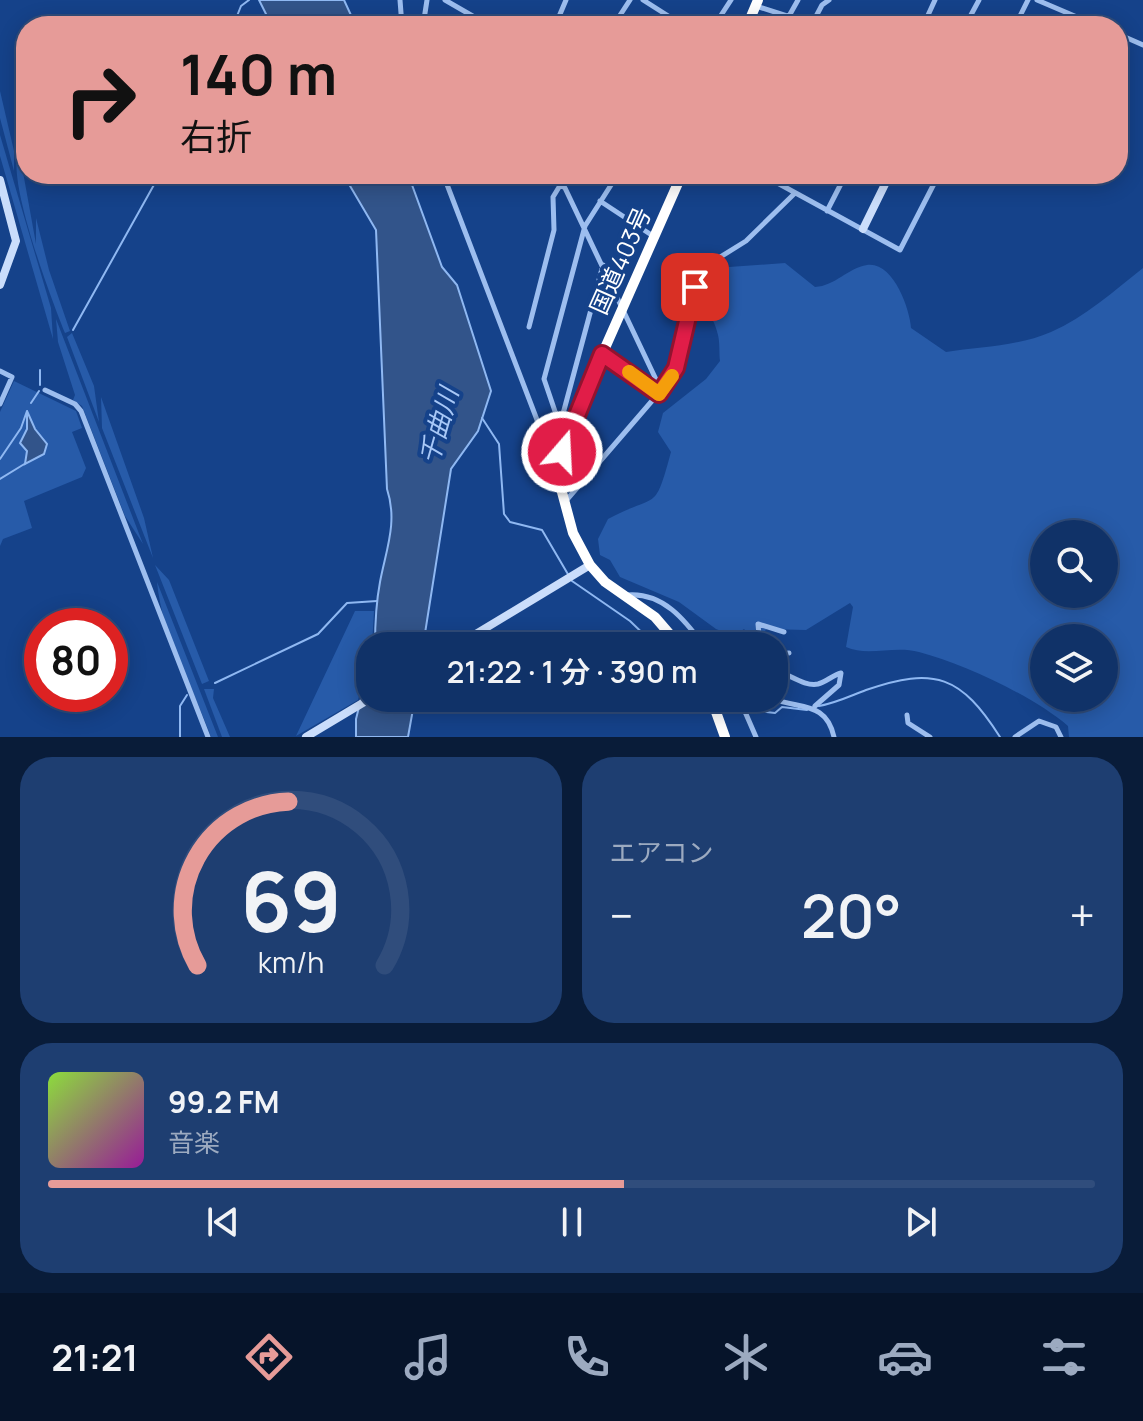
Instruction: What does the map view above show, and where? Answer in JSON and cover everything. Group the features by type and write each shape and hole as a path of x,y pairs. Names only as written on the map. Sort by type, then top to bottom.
{"highway":[{"name":"国道403号","path":"668,632 655,617 587,567 573,533 568,500 560,488 560,466 562,452 602,354 678,184"},
{"path":"717,712 725,737"}],"street":[{"path":"445,0 473,16"},
{"path":"643,0 668,16"},
{"path":"756,3 789,16 798,0"},
{"path":"816,16 829,0"},
{"path":"1037,0 1075,16"},
{"path":"0,180 16,241 0,285"},
{"path":"447,184 552,459 560,466"},
{"path":"529,327 554,230 553,197 560,184"},
{"path":"562,184 623,305 660,392"},
{"path":"560,426 544,379 585,226 611,184"},
{"path":"786,184 794,194 900,250 934,184"},
{"path":"827,211 841,184"},
{"path":"863,229 885,184"},
{"path":"568,500 660,392 676,368 689,302 709,264 746,241 794,194"},
{"path":"600,201 655,237"},
{"path":"562,452 558,446 560,426 603,265"},
{"path":"602,354 660,392"},
{"path":"0,404 12,377 1,372"},
{"path":"45,390 75,404 81,411 208,737"},
{"path":"479,632 587,567"},
{"path":"622,595 649,596 669,606 692,632"},
{"path":"759,632 758,624 784,632"},
{"path":"788,675 815,685 841,673 839,685 815,706"},
{"path":"788,701 815,706 830,723 834,737"},
{"path":"306,737 356,707"},
{"path":"745,712 756,737"},
{"path":"907,715 908,723 930,737"},
{"path":"1015,737 1039,721 1056,727 1061,737"}],"shaded area":[{"path":"0,91 14,151 14,171 0,118"},
{"path":"0,135 51,308 53,339 0,156"},
{"path":"25,184 36,244 36,218 49,270 70,331 65,333 41,268 18,185"},
{"path":"785,263 815,287 829,284 860,267 876,266 885,270 898,288 911,328 946,352 1013,343 1051,332 1087,311 1143,268 1143,737 1069,737 1068,726 1049,712 1118,712 1118,624 1030,624 1030,700 937,657 910,650 863,651 846,647 853,607 850,603 806,630 747,632 744,629 724,632 679,602 620,577 610,560 600,555 598,539 608,519 652,499 657,493 671,452 658,432 663,413 706,379 720,361 719,338 700,299 715,268"},
{"path":"56,319 143,544 125,516 82,406 73,400 75,395 58,342"},
{"path":"72,333 94,386 99,422 67,337"},
{"path":"14,381 76,411 82,428 72,432 86,468 82,477 24,501 32,528 3,539 0,546 0,412"},
{"path":"101,397 144,518 153,558 102,428"},
{"path":"155,565 169,580 209,681 202,684"},
{"path":"157,582 218,737 211,737 179,661 165,622"},
{"path":"355,611 374,611 373,632 356,632 356,701 296,736"},
{"path":"204,689 214,689 213,698 230,737 222,737"}],"water":[{"path":"259,0 344,0 351,16 267,16"},
{"name":"千曲川","path":"349,184 412,184 442,267 457,285 491,391 478,431 451,469 425,632 376,632 380,582 390,536 391,513 387,489 376,230"},
{"path":"27,411 35,429 47,444 44,454 25,464 27,451 20,443 27,429"},
{"path":"358,712 412,712 408,737 356,737"}],"waterway":[{"path":"237,16 241,6 249,0"},
{"path":"73,330 154,184"},
{"path":"40,370 40,385"},
{"path":"31,403 39,391"},
{"path":"0,459 21,428 27,411"},
{"path":"482,418 499,444 504,514 510,522 542,530 569,576"},
{"path":"0,479 26,463"},
{"path":"572,581 641,632"},
{"path":"215,683 318,634 347,603 377,601"},
{"path":"819,706 890,683 928,678 959,689 986,716 1000,737"},
{"path":"180,737 180,706 187,695"},
{"path":"788,708 807,710"},
{"path":"766,712 776,712"}],"slow traffic":[{"path":"629,372 659,394 672,376"}],"route":[{"path":"562,452 602,354 659,394 676,368 683,347 689,302 695,287"}]}
